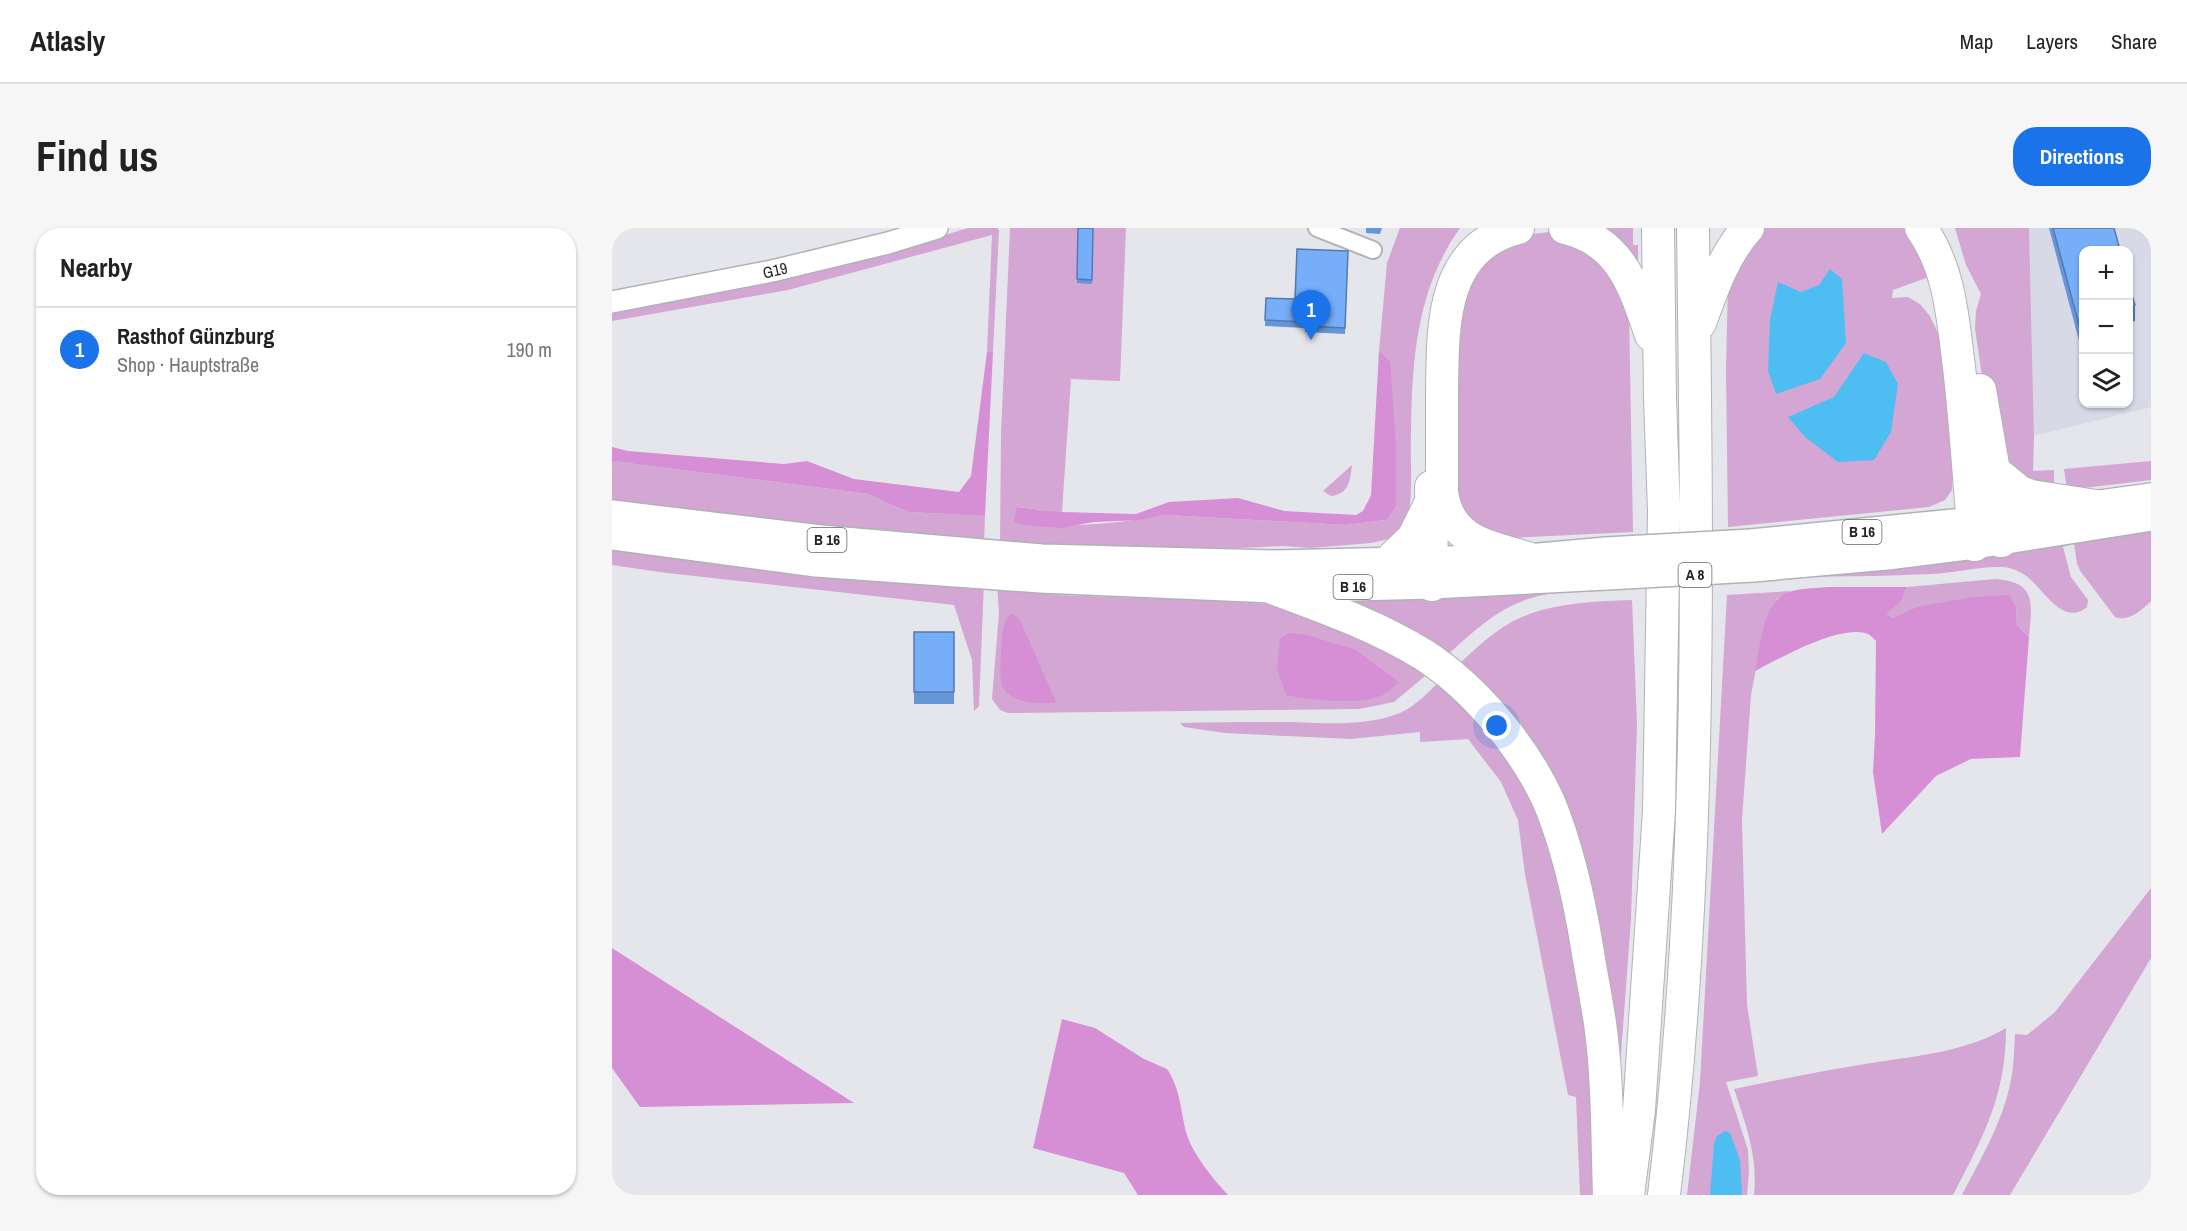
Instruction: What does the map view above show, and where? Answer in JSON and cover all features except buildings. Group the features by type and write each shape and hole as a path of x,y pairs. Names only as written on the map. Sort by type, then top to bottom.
{"highway":[{"path":"1432,572 1430,361 1432,321 1444,275 1456,251 1472,228"},
{"path":"1518,228 1485,243 1473,254 1461,269 1449,298 1446,309 1443,355 1442,492 1444,509 1463,534 1482,543 1528,558"},
{"path":"1565,228 1592,238 1607,249 1621,264 1641,305 1659,361"},
{"name":"A 8","path":"1628,1195 1639,1110 1659,811 1664,511 1659,361 1658,228"},
{"name":"A 8","path":"1664,1195 1671,1138 1685,953 1691,811 1695,602 1693,228"},
{"path":"1694,339 1725,262 1748,228"},
{"path":"1921,228 1932,243 1943,269 1954,323 1963,398 1987,531"},
{"path":"1943,228 1958,262 1994,471 1987,531"},
{"path":"1994,471 2020,492 2031,496 2096,506"},
{"path":"1390,560 1413,538 1431,503"},
{"path":"1275,589 1361,621 1425,656 1462,686 1497,721 1525,761 1548,802 1567,855 1580,908 1600,1024 1609,1195"}],"main road":[{"name":"B 16","path":"612,514 821,540 1042,558 1276,564 1390,560 1432,572 1752,555 1887,556 2096,506 2151,497"},
{"name":"B 16","path":"1987,531 2151,517"},
{"name":"B 16","path":"612,536 816,563 1041,579 1275,589 1432,572 1528,558 1607,564"}],"street":[{"name":"G19","path":"612,302 772,271 888,243 937,228"},
{"path":"1317,228 1373,250"}],"shaded area":[{"path":"968,228 997,228 999,230 993,352 987,352 992,235 788,290 612,321 612,310 731,291 801,276"},
{"path":"1010,228 1126,228 1120,381 1071,379 1062,512 1018,507 1022,525 1058,526 1112,523 1165,515 1346,525 1386,520 1390,361 1379,351 1387,263 1400,228 1460,228 1434,276 1419,327 1413,380 1409,512 1397,537 1371,543 1310,548 1284,546 1146,552 1000,545 1001,434"},
{"path":"1593,228 1633,228 1633,245 1638,245 1638,272"},
{"path":"1757,228 1911,228 1929,277 1893,290 1892,298 1908,297 1920,304 1930,316 1942,342 1954,455 1952,490 1945,500 1929,507 1728,527 1726,369 1728,282"},
{"path":"1955,228 2029,228 2033,471 2054,470 2054,492 2034,489 2001,460 1988,416 1975,329 1976,311 1981,294 1966,265"},
{"path":"2029,228 2151,228 2151,407 2034,436"},
{"path":"1550,232 1592,246 1629,311 1633,532 1491,539 1455,510 1452,317 1469,272 1524,235"},
{"path":"1379,351 1390,361 1396,447 1396,506 1386,520 1346,525 1165,515 1140,520 1094,522 1060,528 1022,525 1014,521 1017,507 1062,512 1136,514 1169,502 1238,498 1284,511 1356,515 1363,511 1371,495"},
{"path":"987,352 993,352 985,516 907,512 868,494 612,461 612,447 628,451 784,464 807,461 854,479 959,492 971,476"},
{"path":"612,461 868,494 907,512 985,516 984,543 612,504"},
{"path":"2151,461 2151,480 2067,490 2064,469"},
{"path":"1352,465 1348,486 1342,493 1331,496 1323,491"},
{"path":"2151,527 2151,601 2130,617 2125,618 2115,617 2081,572 2077,564 2074,543 2063,547 2071,577 2088,600 2087,607 2079,612 2071,613 2056,606 2026,576 2003,567 1886,576 1755,578"},
{"path":"612,545 984,582 979,706 974,711 972,660 954,605 612,565"},
{"path":"1995,579 2018,585 2029,596 2031,614 2029,637 2017,625 2016,607 1942,604 1916,607 1892,618 1887,614 1901,602 1907,587"},
{"path":"997,583 1058,595 1267,604 1304,612 1431,671 1394,702 1359,709 1008,713 1000,710 992,699 999,613"},
{"path":"1829,587 1907,587 1901,602 1887,614 1892,618 1916,607 1973,597 2009,595 2016,607 2017,625 2029,637 2020,757 1971,759 1936,776 1882,834 1873,772 1876,641 1865,633 1839,634 1809,644 1755,671 1764,624 1782,595 1792,591"},
{"path":"1566,590 1528,599 1505,609 1483,624 1443,659 1306,596"},
{"path":"1790,591 1777,599 1761,642 1751,695 1742,820 1747,1005 1758,1076 1726,1082 1748,1150 1747,1195 1687,1195 1700,1082 1727,595"},
{"path":"1632,600 1637,724 1631,919 1619,1081 1589,899 1455,668 1495,633 1512,622 1535,612 1590,602"},
{"path":"1011,613 1020,620 1056,702 1034,703 1018,700 1011,696 1002,685 1000,673 1002,636 1005,622"},
{"path":"1288,633 1307,635 1356,650 1399,682 1388,692 1371,699 1320,700 1286,695 1277,669 1280,639"},
{"path":"1442,679 1474,709 1547,820 1590,1018 1598,1195 1580,1195 1576,1097 1568,1095 1525,874 1518,820 1501,782 1468,739 1420,742 1420,732 1351,739 1225,733 1184,727 1180,723 1343,723 1372,720 1406,710"},
{"path":"2151,888 2151,958 2010,1195 1962,1195 2003,1110 2012,1074 2015,1034 2027,1035 2055,1012"},
{"path":"612,948 854,1103 640,1107 612,1068"},
{"path":"1062,1019 1095,1028 1144,1059 1167,1069 1177,1092 1189,1140 1216,1182 1228,1195 1138,1195 1124,1173 1033,1148"},
{"path":"2006,1028 2002,1075 1991,1115 1953,1195 1754,1195 1753,1154 1734,1089 1956,1048"}],"water":[{"path":"1830,269 1842,279 1846,343 1820,379 1776,394 1768,371 1770,320 1778,282 1801,292 1819,285"},
{"path":"1864,353 1886,362 1898,384 1891,432 1874,460 1838,462 1805,437 1788,417 1834,397"},
{"path":"1725,1131 1730,1133 1740,1160 1742,1195 1710,1195 1714,1144 1717,1136"}],"place":[{"name":"Rasthof Günzburg","path":"1311,340"}]}
